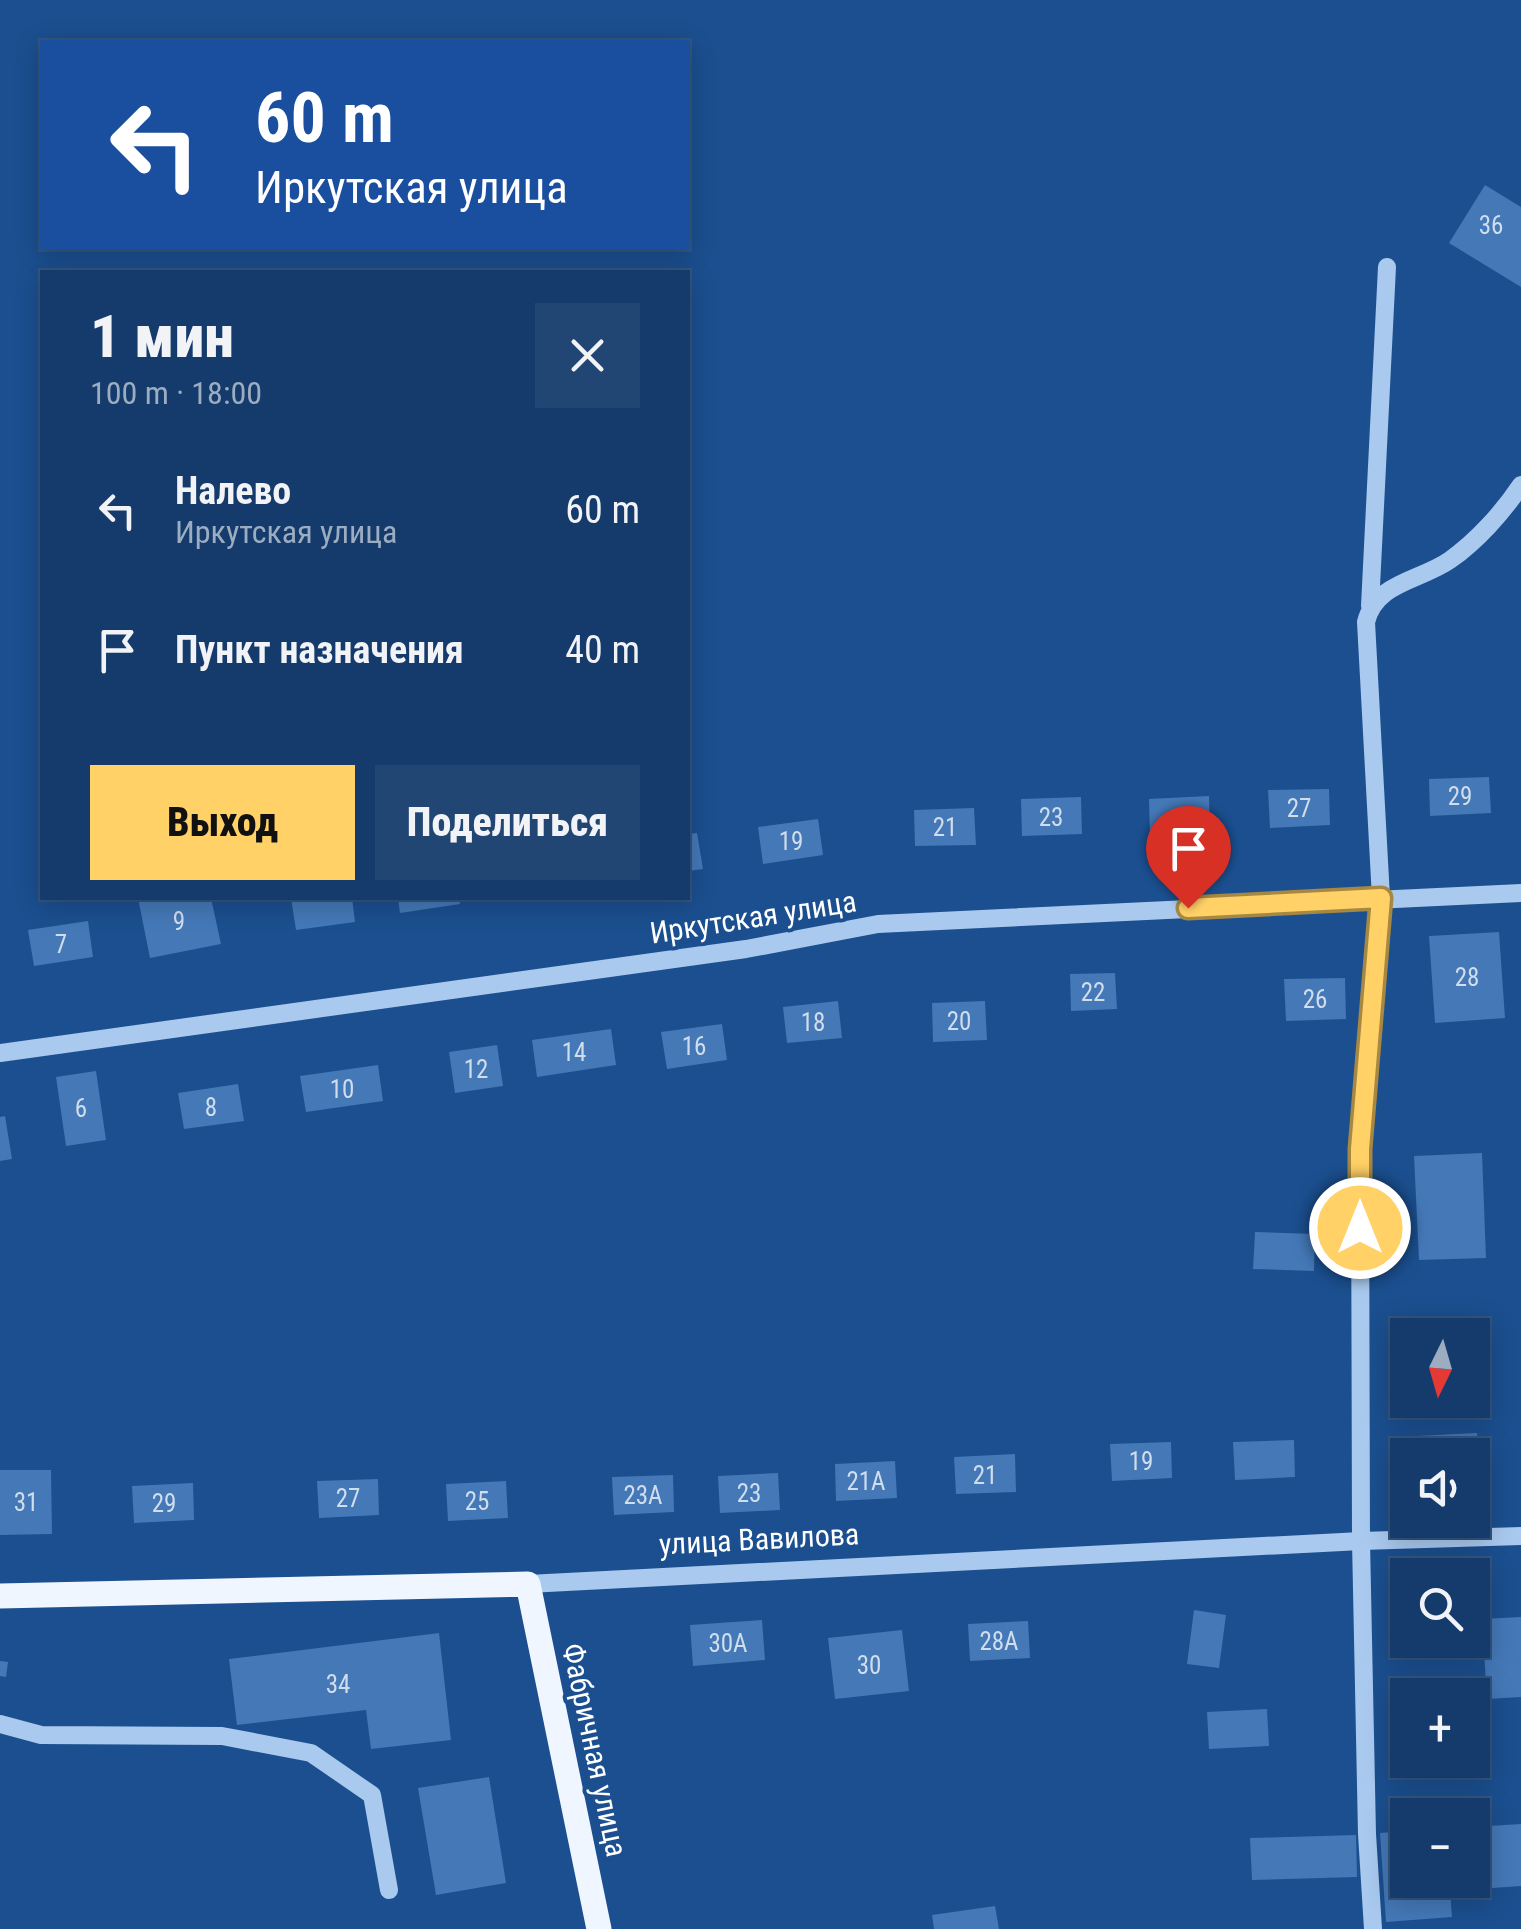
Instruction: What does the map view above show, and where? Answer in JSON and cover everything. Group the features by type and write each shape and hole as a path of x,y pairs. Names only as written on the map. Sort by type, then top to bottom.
{"main road":[{"name":"улица Вавилова","path":"0,1596 528,1584"},
{"name":"Фабричная улица","path":"528,1584 599,1929"}],"street":[{"path":"1373,1929 1367,1834 1362,1541 1360,1149 1381,898 1366,622 1370,606 1387,267"},
{"path":"1370,606 1386,590 1431,572 1455,557 1521,486"},
{"name":"Иркутская улица","path":"0,1053 746,949 878,924 1521,893"},
{"name":"улица Вавилова","path":"528,1584 1521,1536"},
{"path":"0,1724 41,1735 222,1736 311,1753 372,1795 388,1890"}],"building":[{"path":"1485,185 1521,207 1521,287 1449,243"},
{"path":"1489,777 1491,813 1430,816 1429,779"},
{"path":"1329,789 1330,825 1270,828 1268,790"},
{"path":"1209,796 1210,833 1150,835 1149,799"},
{"path":"1081,797 1082,834 1022,836 1021,799"},
{"path":"974,808 976,845 915,846 914,810"},
{"path":"818,819 823,855 763,864 758,827"},
{"path":"697,833 703,869 690,871 690,834"},
{"path":"138,900 211,900 221,944 150,958"},
{"path":"291,900 352,900 355,922 296,930"},
{"path":"398,900 459,900 460,904 400,913"},
{"path":"88,921 93,957 34,966 28,930"},
{"path":"1499,932 1505,1018 1435,1023 1429,936"},
{"path":"1115,973 1117,1009 1071,1011 1070,974"},
{"path":"1345,978 1346,1019 1286,1021 1284,979"},
{"path":"838,1001 842,1038 787,1043 783,1007"},
{"path":"985,1001 987,1040 933,1042 932,1003"},
{"path":"722,1024 727,1060 667,1069 661,1032"},
{"path":"611,1029 616,1065 537,1077 532,1040"},
{"path":"497,1045 503,1086 455,1093 449,1052"},
{"path":"378,1065 383,1101 306,1112 300,1076"},
{"path":"96,1071 106,1140 66,1146 56,1077"},
{"path":"238,1084 244,1121 184,1129 178,1093"},
{"path":"5,1116 12,1159 0,1161 0,1117"},
{"path":"1482,1153 1486,1258 1419,1260 1414,1156"},
{"path":"1255,1232 1315,1234 1314,1271 1253,1269"},
{"path":"1477,1433 1477,1438 1417,1438"},
{"path":"1294,1440 1295,1477 1235,1480 1233,1442"},
{"path":"1171,1442 1172,1478 1112,1481 1110,1444"},
{"path":"1015,1454 1016,1492 956,1494 954,1457"},
{"path":"895,1461 897,1498 836,1501 835,1464"},
{"path":"0,1470 51,1470 52,1534 0,1535"},
{"path":"778,1473 780,1510 720,1513 718,1476"},
{"path":"673,1475 674,1512 614,1515 612,1477"},
{"path":"378,1479 379,1515 319,1518 317,1481"},
{"path":"506,1481 508,1518 448,1521 446,1484"},
{"path":"193,1483 194,1520 134,1523 132,1486"},
{"path":"1194,1610 1226,1615 1219,1668 1187,1664"},
{"path":"1521,1617 1521,1697 1490,1699 1484,1658 1490,1658 1490,1619"},
{"path":"762,1620 765,1660 693,1666 690,1625"},
{"path":"1028,1621 1030,1658 970,1661 968,1624"},
{"path":"902,1630 909,1691 835,1699 828,1638"},
{"path":"439,1633 451,1740 371,1749 366,1710 237,1725 229,1659"},
{"path":"0,1661 8,1662 6,1677 0,1676"},
{"path":"1267,1709 1269,1746 1209,1749 1207,1712"},
{"path":"489,1777 506,1883 436,1895 418,1788"},
{"path":"1521,1824 1521,1886 1490,1888 1490,1826"},
{"path":"1390,1832 1390,1898 1451,1898 1452,1917 1386,1922 1380,1833"},
{"path":"1356,1835 1357,1877 1252,1880 1250,1838"},
{"path":"995,1906 999,1929 934,1929 932,1915"}],"route":[{"path":"1188,908 1381,898 1360,1149 1360,1228"}]}
